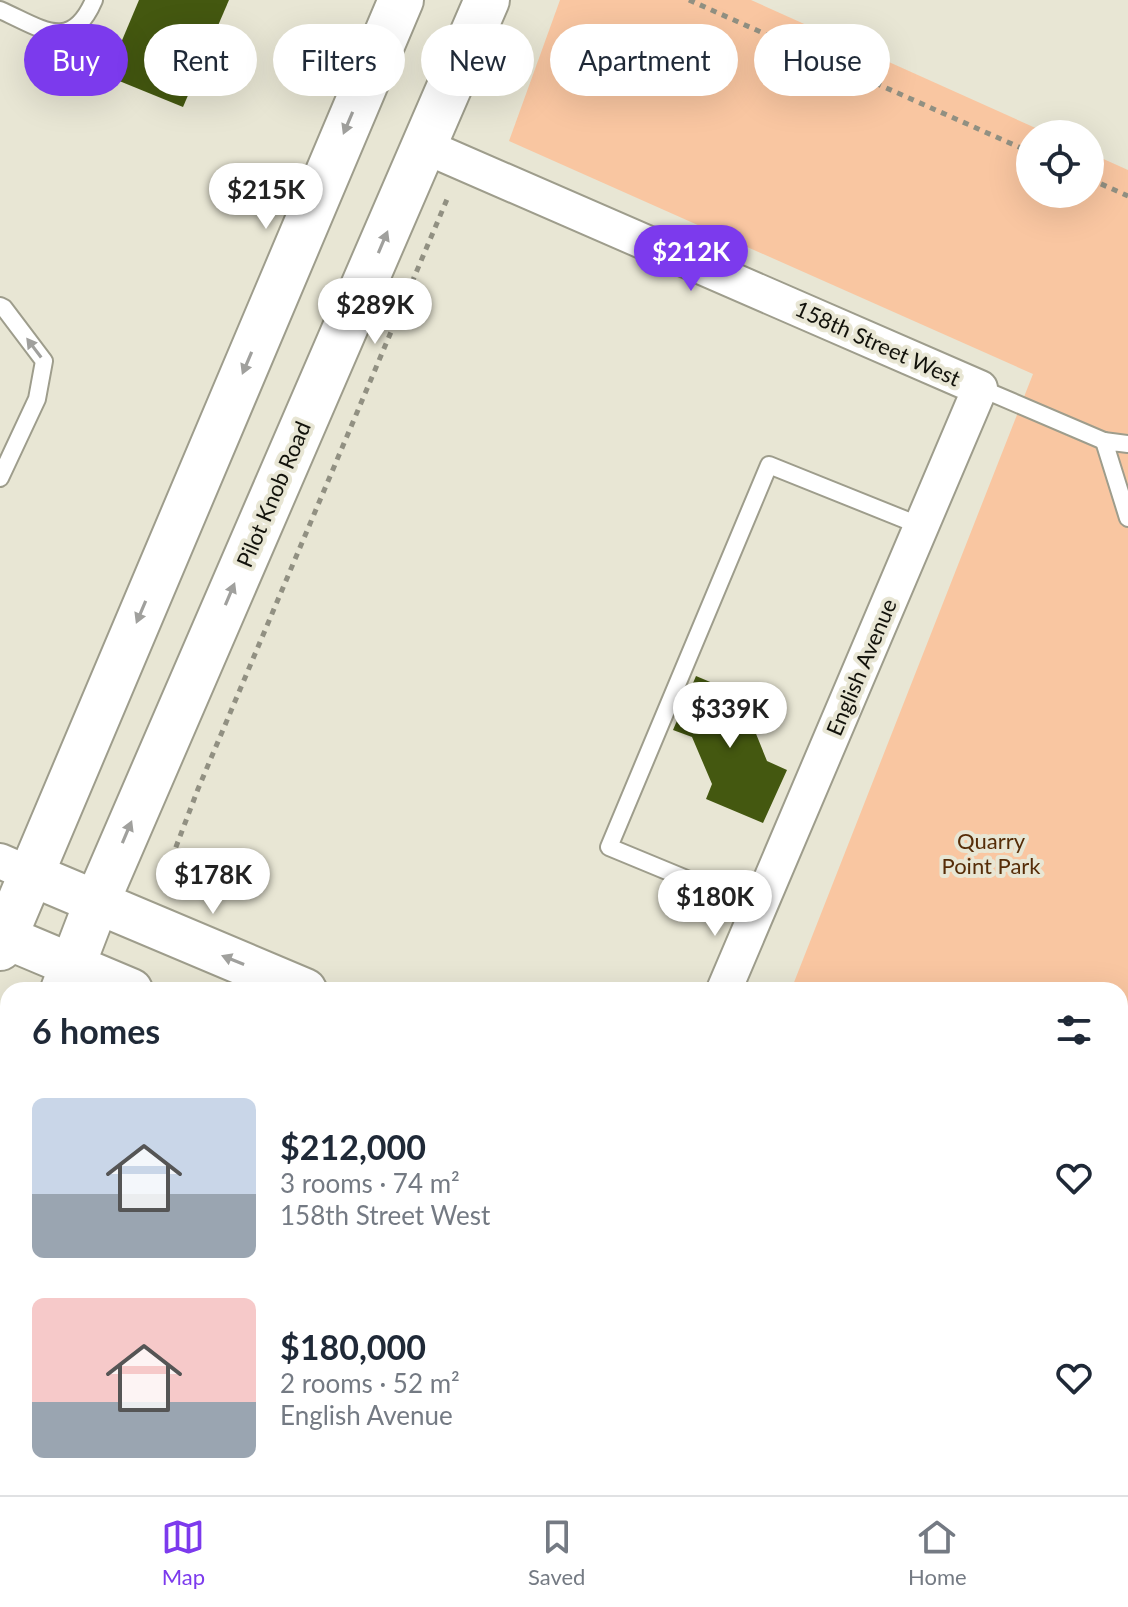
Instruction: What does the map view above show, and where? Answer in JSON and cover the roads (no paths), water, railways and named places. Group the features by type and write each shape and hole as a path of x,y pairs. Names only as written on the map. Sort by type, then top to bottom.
{"main road":[{"path":"2,940 15,867 401,0"},
{"name":"Pilot Knob Road","path":"68,978 96,904 487,0"}],"street":[{"name":"158th Street West","path":"424,146 980,388"},
{"name":"English Avenue","path":"727,982 980,388"},
{"path":"15,867 286,982"},
{"path":"2,940 68,978 89,982"}],"lane":[{"path":"0,10 52,32 70,32 85,21 94,0"},
{"path":"0,306 44,361 37,399 0,478"},
{"path":"980,388 1104,441 1128,444"},
{"path":"1104,441 1128,518"},
{"path":"759,909 609,847 769,465 921,526"}],"park label":[{"name":"Quarry Point Park","path":"991,852"}]}
